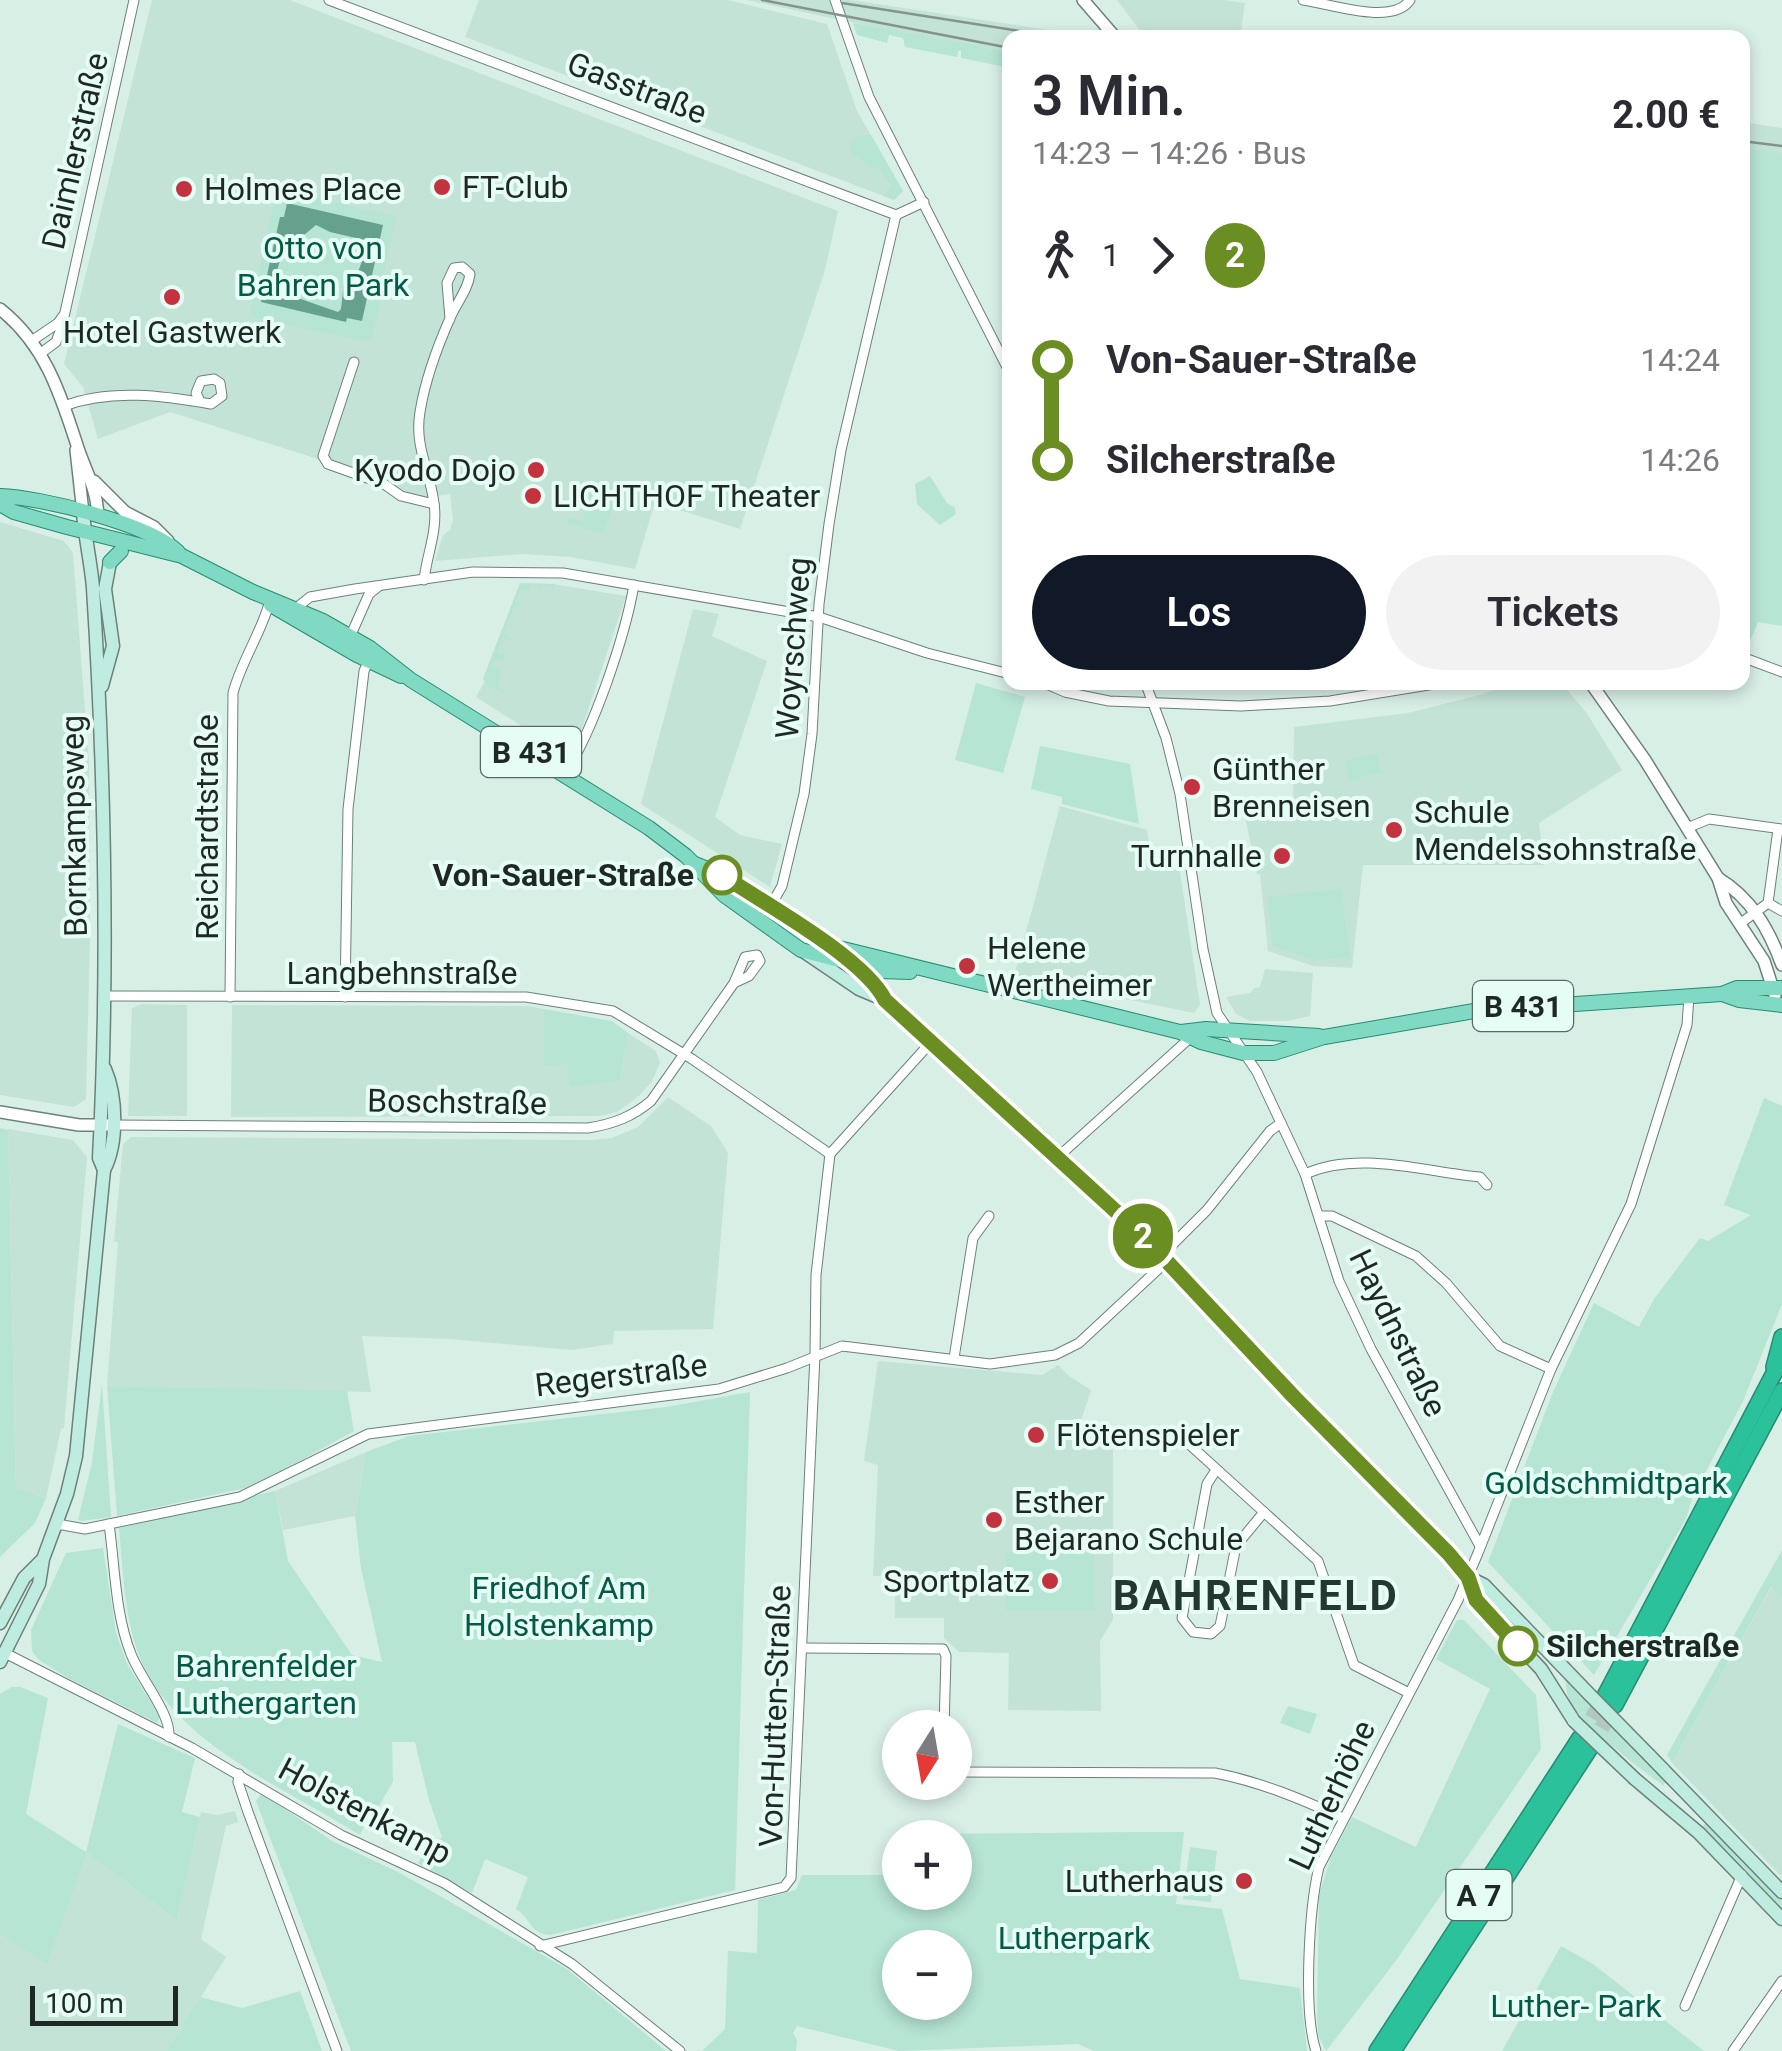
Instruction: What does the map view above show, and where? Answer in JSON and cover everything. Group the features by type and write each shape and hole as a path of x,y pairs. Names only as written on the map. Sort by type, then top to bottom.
{"highway":[{"path":"1776,1386 1782,1337"},
{"path":"1603,1699 1776,1386 1782,1358"},
{"name":"A 7","path":"1376,2051 1585,1743 1392,2051"}],"main road":[{"name":"B 431","path":"0,496 126,524 253,592 352,636 411,680"},
{"name":"B 431","path":"0,504 14,512 90,533 122,553 178,552"},
{"name":"Bornkampsweg","path":"1,1654 39,1584 42,1559 57,1524 80,1438 104,1170 100,1158 107,1125 104,775 90,514"},
{"path":"97,657 107,615 106,579 122,553"},
{"name":"B 431","path":"253,592 304,626 368,662 411,680 565,773 649,828 695,864 724,895 801,950 881,971 931,972"},
{"path":"99,701 112,658 112,631 107,615"},
{"name":"B 431","path":"695,864 722,875 835,947 1242,1053 1296,1048 1324,1036"},
{"path":"835,947 877,986 885,1000"},
{"path":"801,950 846,982 885,1000 1164,1258 1432,1536 1468,1577 1476,1600 1541,1670 1574,1721 1676,1812 1782,1919"},
{"name":"B 431","path":"1190,1037 1206,1029 1324,1036 1474,1011 1722,994 1737,988 1779,996"},
{"path":"1190,1037 1227,1032"},
{"path":"1242,1053 1273,1035"},
{"name":"Bornkampsweg","path":"0,1623 24,1578 42,1559"},
{"path":"1468,1577 1484,1585 1603,1699 1649,1755 1782,1892"}],"street":[{"name":"Daimlerstraße","path":"41,353 56,342 64,313 134,0"},
{"name":"Gasstraße","path":"329,0 896,215"},
{"path":"835,0 868,98 1002,356"},
{"path":"1083,0 1109,30"},
{"path":"1303,0 1382,14 1398,11 1410,0"},
{"path":"896,215 924,202"},
{"name":"Woyrschweg","path":"770,907 782,886 807,774 818,616 841,450 896,215"},
{"path":"424,580 435,529 434,504 419,448 418,424 450,319 470,278 462,268 454,268 448,277 450,319"},
{"path":"0,309 33,340 41,353 64,406 90,514"},
{"path":"33,340 58,324 64,313"},
{"path":"354,362 323,456 328,464 384,484 401,496 434,504"},
{"path":"64,406 88,398 144,394 199,399"},
{"path":"76,446 93,480 125,512 154,527 178,552"},
{"path":"90,514 93,480"},
{"path":"304,626 298,609 310,598 473,572 522,570 563,573 818,616 1002,672"},
{"path":"565,773 586,735 625,624 634,585"},
{"path":"332,641 346,641 352,636 369,594 381,586"},
{"name":"Reichardtstraße","path":"230,997 233,694 269,604"},
{"path":"1750,660 1782,672"},
{"path":"344,997 348,809 368,662"},
{"path":"1060,690 1109,700 1292,704 1405,690"},
{"path":"1148,690 1180,794 1217,1014 1242,1053"},
{"path":"1595,690 1718,878 1722,897 1764,961 1779,996"},
{"path":"1687,828 1709,818 1780,829 1768,904 1741,923"},
{"path":"1718,878 1735,888 1756,912 1782,965"},
{"path":"1768,904 1782,911"},
{"name":"Boschstraße","path":"107,1125 591,1128 618,1122 651,1100 734,983"},
{"name":"Langbehnstraße","path":"104,996 543,998 612,1011 830,1154"},
{"path":"1468,1577 1550,1369 1637,1187 1687,1025 1689,996"},
{"path":"1058,1157 1190,1037"},
{"path":"830,1154 932,1041"},
{"name":"Haydnstraße","path":"1242,1053 1257,1072 1305,1174 1339,1281 1370,1349 1480,1546"},
{"path":"0,1112 79,1125 107,1125"},
{"name":"Regerstraße","path":"57,1524 85,1530 256,1492 336,1447 368,1434 682,1395 744,1382 815,1354 851,1345 998,1364 1068,1351 1164,1258 1270,1130 1281,1123"},
{"name":"Von-Hutten-Straße","path":"540,1946 784,1886 794,1871 816,1275 830,1154"},
{"path":"1305,1174 1324,1166 1387,1165 1480,1177 1488,1186"},
{"path":"954,1358 973,1238 989,1216"},
{"path":"1320,1216 1332,1216 1416,1256 1446,1282 1500,1346 1550,1369"},
{"path":"1180,1435 1318,1561 1354,1664 1409,1693"},
{"path":"1216,1470 1207,1484 1182,1618 1193,1632 1212,1634 1220,1626 1236,1546 1264,1512"},
{"path":"109,1524 126,1640 140,1675 169,1722 169,1737"},
{"name":"Lutherhöhe","path":"1316,2051 1310,2015 1318,1867 1468,1577"},
{"path":"803,1648 943,1650 944,1710"},
{"name":"Holstenkamp","path":"1,1654 169,1737 341,1834 444,1884 600,1985 680,2051"},
{"path":"972,1772 1215,1772 1288,1792 1343,1818"},
{"path":"238,1774 239,1787 336,2051"},
{"path":"1686,2006 1742,1875"},
{"path":"1733,2051 1782,1981"}],"shaded area":[{"path":"152,0 290,0 838,211 825,270 740,529 655,502 635,569 571,557 522,554 435,561 443,535 450,530 453,520 450,494 418,498 381,479 170,412 98,439 83,387 64,364"},
{"path":"479,0 728,0 827,24 857,111 903,191 894,200 465,37"},
{"path":"747,0 851,0 1049,30 1002,30 1002,51"},
{"path":"1117,0 1245,3 1241,30 1140,30"},
{"path":"1750,123 1782,128 1782,160 1750,156"},
{"path":"287,203 383,225 362,321 347,318 346,322 261,302 280,217 284,217","holes":["316,225 365,240 368,245 358,272 344,282 338,312 275,290 278,266 286,251"]},
{"path":"0,522 64,541 73,553 89,763 90,941 86,1099 74,1107 0,1095"},
{"path":"520,583 553,584 626,596 578,740 572,750 564,753 476,697"},
{"path":"693,609 719,614 712,636 767,661 715,817 740,835 782,844 770,887 641,804"},
{"name":"Schule Mendelssohnstraße","path":"1494,690 1567,690 1586,712 1622,770 1539,823 1544,865 1363,865 1352,968 1313,966 1268,951 1260,874 1245,817 1293,822 1294,727 1408,713"},
{"path":"1060,806 1147,830 1153,864 1178,859 1200,1005 1194,1013 1014,976"},
{"path":"1265,969 1313,973 1310,1016 1287,1021 1250,1021 1236,1014 1226,997 1260,987"},
{"path":"142,1004 187,1005 187,1116 128,1116 132,1008"},
{"path":"232,1005 528,1006 544,1009 545,1066 568,1063 620,1080 628,1033 656,1051 660,1063 639,1096 617,1112 600,1116 231,1117"},
{"path":"668,1097 711,1126 728,1153 713,1329 614,1331 613,1344 571,1350 362,1336 371,1392 107,1386 123,1144 131,1137 590,1140 612,1138 638,1127"},
{"path":"8,1129 73,1140 87,1157 64,1428 46,1498 16,1488"},
{"name":"Esther Bejarano Schule","path":"878,1361 1042,1375 1058,1365 1091,1390 1075,1439 1113,1450 1113,1620 1100,1641 1101,1711 1008,1710 1009,1653 959,1652 944,1638 944,1618 895,1618 895,1577 873,1576 878,1465 864,1461"},
{"path":"366,1452 355,1516 283,1530 275,1491"},
{"path":"1772,1586 1782,1597 1782,1877 1672,1763"},
{"path":"235,1811 238,1822 226,1826 201,1939 226,1957 167,2051 0,2051 0,1934 47,1963 87,1853 177,1920 201,1812 217,1815"}],"green space":[{"path":"853,23 1002,51 1002,66 961,58 961,51 957,57 905,47 903,38 889,35 887,43 857,35"},
{"path":"871,135 903,191 894,200 883,196 891,185 877,166 873,169 849,150 854,138"},
{"path":"1750,149 1782,153 1782,626 1758,622 1750,642"},
{"name":"Otto von Bahren Park","path":"277,188 397,217 371,342 255,318 250,312"},
{"path":"930,476 947,503 955,508 956,514 940,525 917,504 915,484"},
{"path":"595,480 620,485 603,534 567,523 568,518 583,521"},
{"path":"520,583 555,584 553,594 552,586 542,586 541,593 539,586 531,585 530,592 521,590 516,602 524,605 515,605 504,634 511,640 503,638 498,652 506,655 503,662 495,659 492,666 502,670 498,685 506,693 488,687 483,679"},
{"path":"976,683 1025,697 1003,773 955,760"},
{"path":"1040,746 1130,764 1139,824 1062,804 1062,797 1031,789"},
{"path":"1377,754 1381,773 1349,780 1345,760"},
{"path":"1341,889 1350,958 1315,960 1273,946 1267,897"},
{"path":"544,1009 612,1021 628,1033 620,1080 570,1087 567,1064 544,1066"},
{"name":"Goldschmidtpark","path":"1764,1098 1782,1106 1782,1304 1743,1401 1692,1498 1686,1519 1594,1675 1488,1562 1553,1392 1594,1303 1639,1327 1654,1299 1700,1238 1708,1241 1751,1215 1724,1205"},
{"path":"0,1128 8,1130 16,1488 46,1498 35,1523 0,1557"},
{"path":"102,1384 111,1517 82,1521 78,1520 92,1462"},
{"path":"107,1386 347,1391 354,1431 254,1486 117,1516"},
{"name":"Friedhof Am Holstenkamp","path":"750,1392 735,1890 551,1935 538,1932 516,1909 528,1877 485,1859 472,1893 418,1863 426,1848 442,1837 415,1742 392,1742 393,1782 379,1806 374,1804 360,1835 264,1780 201,1736 152,1682 137,1650 127,1605 119,1528 275,1491 288,1561 352,1655 382,1662 361,1568 355,1516 366,1452 409,1436 666,1407"},
{"path":"103,1548 116,1633 127,1664 160,1717 157,1723 70,1679 39,1660 32,1651 31,1630 66,1553"},
{"path":"1782,1550 1782,1597 1771,1587 1672,1763 1667,1755"},
{"name":"Sportplatz","path":"1006,1552 1094,1552 1094,1610 1006,1610"},
{"path":"1457,1620 1464,1620 1536,1695 1541,1749 1395,1962 1326,2051 1317,2019 1319,1895 1331,1857 1352,1817 1416,1847 1490,1689 1436,1659"},
{"path":"1565,1677 1667,1782 1663,1785 1641,1769 1586,1721 1569,1698"},
{"path":"12,1687 48,1698 26,1814 86,1852 118,1724 195,1758 182,1812 200,1817 177,1920 87,1853 47,1964 0,1934 0,1694"},
{"path":"1288,1706 1317,1714 1310,1734 1280,1723"},
{"path":"262,1793 332,1841 400,1873 567,1969 666,2051 351,2051 256,1801"},
{"path":"1707,1822 1782,1897 1782,1912 1701,1828"},
{"name":"Lutherpark","path":"1184,1832 1176,1904 1222,1909 1240,1979 1300,1988 1307,2051 1094,2051 1078,2044 899,2051 797,2026 793,2033 796,2051 702,2051 725,2029 728,1951 757,1953 758,1900 796,1890 802,1875 882,1875 882,1910 972,1910 972,1834"},
{"path":"1190,1847 1217,1851 1211,1902 1183,1899"},
{"name":"Luther- Park","path":"1561,1946 1593,1964 1704,2051 1502,2051"},
{"path":"300,1991 322,2051 167,2051 200,1997 242,2008"}],"tunnel":[{"path":"1580,1738 1605,1696"},
{"path":"1590,1748 1615,1705"}],"tram line":[{"path":"762,0 1002,46"},
{"path":"842,3 1013,30"},
{"path":"1750,142 1782,146"}],"bus line":[{"name":"2","path":"722,875 835,947 877,986 885,1000 1145,1238 1449,1554 1468,1577 1476,1600 1518,1646"}],"place":[{"name":"FT-Club","path":"442,187"},
{"name":"Holmes Place","path":"184,189"},
{"name":"Hotel Gastwerk","path":"172,297"},
{"name":"Kyodo Dojo","path":"536,470"},
{"name":"LICHTHOF Theater","path":"533,496"},
{"name":"Günther Brenneisen","path":"1192,787"},
{"name":"Schule Mendelssohnstraße","path":"1394,830"},
{"name":"Turnhalle","path":"1282,856"},
{"name":"Von-Sauer-Straße","path":"722,875"},
{"name":"Helene Wertheimer","path":"967,966"},
{"name":"Flötenspieler","path":"1036,1435"},
{"name":"Esther Bejarano Schule","path":"994,1520"},
{"name":"Sportplatz","path":"1050,1581"},
{"name":"Silcherstraße","path":"1518,1646"},
{"name":"Lutherhaus","path":"1244,1881"}],"district":[{"name":"BAHRENFELD","path":"1256,1595"}],"park label":[{"name":"Bahrenfelder Luthergarten","path":"266,1684"}]}
